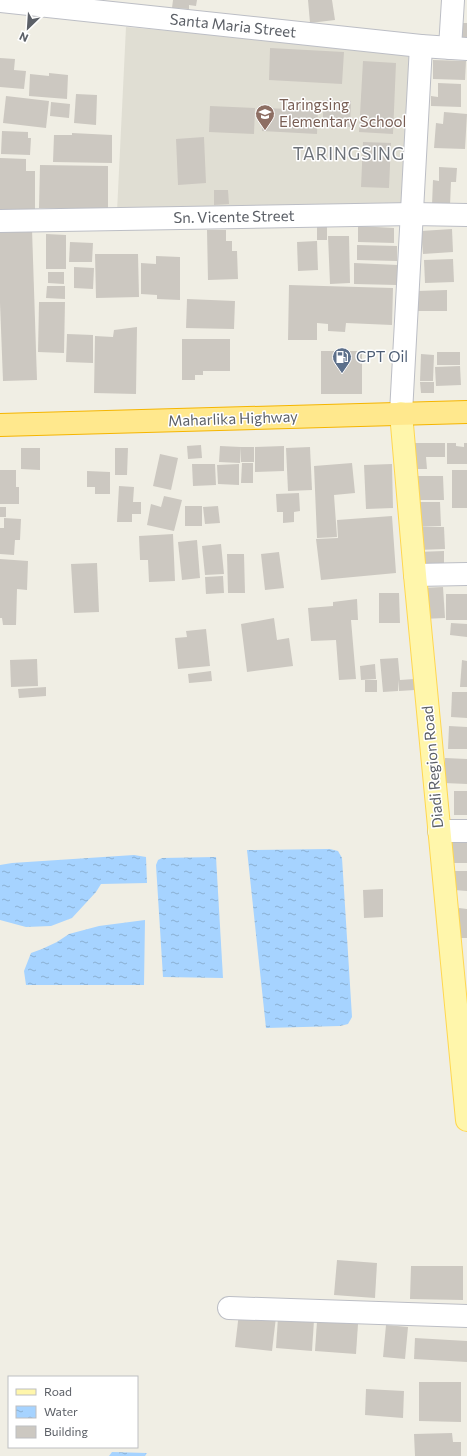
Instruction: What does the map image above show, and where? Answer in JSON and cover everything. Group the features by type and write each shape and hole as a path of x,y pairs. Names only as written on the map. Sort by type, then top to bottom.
{"highway":[{"name":"Maharlika Highway","path":"0,425 467,412"}],"main road":[{"name":"Diadi Region Road","path":"401,413 439,831 465,1080 467,1120"}],"street":[{"path":"453,0 458,48"},
{"name":"Santa Maria Street","path":"0,1 421,46 458,48"},
{"path":"401,413 421,46"},
{"name":"Sn. Vicente Street","path":"0,221 413,214 467,216"},
{"path":"415,575 467,574"},
{"path":"439,831 467,831"},
{"path":"229,1308 467,1316"}],"shaded area":[{"name":"Taringsing Elementary School","path":"126,27 413,53 407,209 117,212"}],"water":[{"path":"330,849 338,851 342,858 352,1017 348,1024 340,1026 266,1028 247,850"},
{"path":"134,855 146,857 147,883 101,884 96,892 72,918 51,926 26,927 0,920 0,865"},
{"path":"216,857 223,978 163,977 156,865 158,860 162,858"},
{"path":"145,920 144,985 26,985 24,971 31,953 57,942 69,934 99,926"},
{"path":"112,1452 147,1453 145,1456 109,1456"}],"building":[{"path":"173,0 197,0 196,6 189,5 189,9 172,8"},
{"path":"308,0 332,0 335,20 310,23"},
{"path":"459,23 467,23 467,40 459,40"},
{"path":"270,48 344,52 342,84 269,80"},
{"path":"0,58 15,59 14,70 26,71 24,89 0,87"},
{"path":"433,60 466,61 465,80 433,79"},
{"path":"363,61 396,63 393,134 359,132"},
{"path":"49,73 68,75 67,99 29,96 30,74 49,76"},
{"path":"438,83 461,84 461,107 431,106 431,96 438,97"},
{"path":"76,94 97,95 96,125 74,123"},
{"path":"6,96 49,101 46,128 3,123"},
{"path":"323,100 351,101 350,127 323,127"},
{"path":"51,102 70,104 69,118 50,116"},
{"path":"210,106 255,108 254,134 209,132"},
{"path":"263,108 318,110 317,134 262,131"},
{"path":"444,112 467,114 465,149 434,148 436,123 443,124"},
{"path":"2,131 28,132 28,138 31,138 30,155 1,154"},
{"path":"72,133 112,135 112,163 53,162 54,135 72,135"},
{"path":"204,137 206,183 178,185 176,139"},
{"path":"363,142 391,143 389,188 361,187"},
{"path":"0,158 26,159 26,171 35,171 35,211 0,210"},
{"path":"40,165 108,166 108,209 39,208"},
{"path":"439,167 457,168 456,182 451,182 450,206 432,205 433,180 439,181"},
{"path":"214,190 228,190 229,204 214,205"},
{"path":"317,226 327,226 327,240 317,240"},
{"path":"358,226 394,228 394,243 358,242"},
{"path":"32,229 37,380 3,381 0,303 0,230"},
{"path":"452,229 453,252 423,254 421,231"},
{"path":"207,230 226,230 226,241 232,241 232,251 237,251 238,279 208,280"},
{"path":"46,234 66,235 66,269 46,269"},
{"path":"328,236 349,236 350,283 330,284"},
{"path":"317,241 318,270 298,271 297,242"},
{"path":"70,242 93,243 92,262 69,262"},
{"path":"357,245 397,246 397,261 357,260"},
{"path":"95,254 138,254 139,297 96,298"},
{"path":"156,256 180,257 180,300 157,299 157,295 141,294 141,263 156,264"},
{"path":"453,259 454,282 425,283 424,260"},
{"path":"354,263 398,265 397,285 354,284"},
{"path":"74,267 94,268 93,289 74,288"},
{"path":"48,272 64,272 64,284 48,283"},
{"path":"289,285 393,288 392,325 346,323 345,332 328,331 328,324 317,323 317,340 288,340"},
{"path":"47,286 65,286 65,299 46,298"},
{"path":"447,290 447,311 418,311 417,291"},
{"path":"187,299 235,301 234,329 186,328"},
{"path":"39,302 65,302 64,353 38,352"},
{"path":"137,327 136,394 94,393 95,336 113,337 114,330"},
{"path":"67,334 93,335 93,363 66,362"},
{"path":"182,339 230,339 230,371 203,371 203,375 195,375 195,380 182,380"},
{"path":"321,351 362,351 362,394 321,394"},
{"path":"437,352 460,352 460,365 437,365"},
{"path":"421,354 434,355 433,381 420,381"},
{"path":"460,366 461,385 436,386 435,367"},
{"path":"420,382 434,382 434,393 421,393"},
{"path":"407,443 445,443 445,457 426,457 427,469 407,469"},
{"path":"447,443 456,443 456,446 464,447 464,443 467,443 467,464 447,464"},
{"path":"201,445 202,458 188,459 187,446"},
{"path":"220,446 241,447 240,463 219,462"},
{"path":"284,446 284,471 255,472 255,447"},
{"path":"241,447 254,447 254,462 241,462"},
{"path":"310,447 312,490 288,491 286,448"},
{"path":"21,448 40,448 40,470 21,469"},
{"path":"115,448 128,448 127,475 115,475"},
{"path":"160,454 178,458 171,490 153,486"},
{"path":"242,463 253,463 253,483 241,483"},
{"path":"352,463 355,493 334,495 337,537 317,538 314,466"},
{"path":"192,464 215,464 216,485 193,486"},
{"path":"239,464 239,485 218,484 217,465"},
{"path":"392,464 393,508 366,509 364,465"},
{"path":"0,470 16,470 16,487 19,487 19,504 0,504"},
{"path":"452,470 467,470 467,508 452,508"},
{"path":"87,471 110,472 110,494 95,494 95,487 87,487"},
{"path":"411,476 443,476 444,500 412,500"},
{"path":"119,486 134,487 133,502 141,502 141,514 132,514 132,522 117,522"},
{"path":"299,493 300,511 294,512 294,522 283,523 283,512 277,512 276,494"},
{"path":"164,496 182,500 174,531 147,525 151,504 161,507"},
{"path":"414,502 440,502 441,526 415,527"},
{"path":"185,506 202,506 202,526 185,526"},
{"path":"218,506 220,523 205,524 203,507"},
{"path":"0,507 6,507 6,517 0,517"},
{"path":"392,516 396,573 321,580 316,539 338,538 337,520"},
{"path":"4,518 21,519 20,540 15,540 14,555 0,554 0,528 4,528"},
{"path":"418,527 444,527 445,549 417,550"},
{"path":"173,534 175,581 149,582 148,560 140,560 139,536"},
{"path":"197,540 200,578 182,580 178,542"},
{"path":"221,544 224,574 205,575 202,546"},
{"path":"444,551 444,570 417,570 417,552"},
{"path":"279,552 284,588 265,590 261,554"},
{"path":"227,554 244,554 245,593 228,593"},
{"path":"0,559 28,561 27,590 17,589 16,625 3,625 2,618 0,618"},
{"path":"97,563 99,612 74,613 71,564"},
{"path":"223,576 224,593 206,594 205,577"},
{"path":"443,587 445,618 422,619 421,588"},
{"path":"379,593 399,593 400,623 379,623"},
{"path":"446,594 467,594 467,620 446,620"},
{"path":"357,599 358,620 351,620 356,679 339,680 336,640 311,641 308,608 333,606 333,602"},
{"path":"274,618 277,640 289,638 293,666 247,672 241,624"},
{"path":"451,623 467,624 467,637 450,635"},
{"path":"206,629 210,666 178,669 175,638 187,637 186,631"},
{"path":"398,658 400,680 414,679 415,690 399,691 398,680 398,691 383,692 380,659"},
{"path":"37,659 38,686 11,687 10,660"},
{"path":"462,660 467,661 467,687 460,687"},
{"path":"375,664 376,679 361,680 360,666"},
{"path":"211,671 212,681 189,683 188,674"},
{"path":"365,680 377,680 377,692 365,692"},
{"path":"46,687 46,696 19,698 18,689"},
{"path":"452,692 467,692 467,718 451,717"},
{"path":"449,726 467,727 467,749 448,749"},
{"path":"445,758 467,759 467,784 444,783"},
{"path":"454,791 467,791 467,815 454,815"},
{"path":"451,841 467,841 467,863 451,863"},
{"path":"454,871 467,871 467,891 454,890"},
{"path":"383,889 383,917 364,918 363,890"},
{"path":"459,908 467,909 467,938 459,938"},
{"path":"337,1260 377,1263 375,1298 334,1295"},
{"path":"411,1266 463,1266 463,1300 410,1299"},
{"path":"239,1313 276,1317 272,1351 235,1347"},
{"path":"278,1317 314,1320 312,1351 276,1348"},
{"path":"317,1321 358,1324 356,1354 315,1351"},
{"path":"386,1325 408,1327 405,1359 383,1357"},
{"path":"415,1338 467,1341 467,1362 414,1359"},
{"path":"419,1382 461,1382 461,1422 419,1421"},
{"path":"366,1389 404,1391 403,1418 365,1415"},
{"path":"452,1433 453,1442 461,1442 461,1456 415,1456 414,1434"}],"place":[{"name":"Taringsing Elementary School","path":"265,131"},
{"name":"CPT Oil","path":"342,374"}],"district":[{"name":"TARINGSING","path":"349,154"}]}
